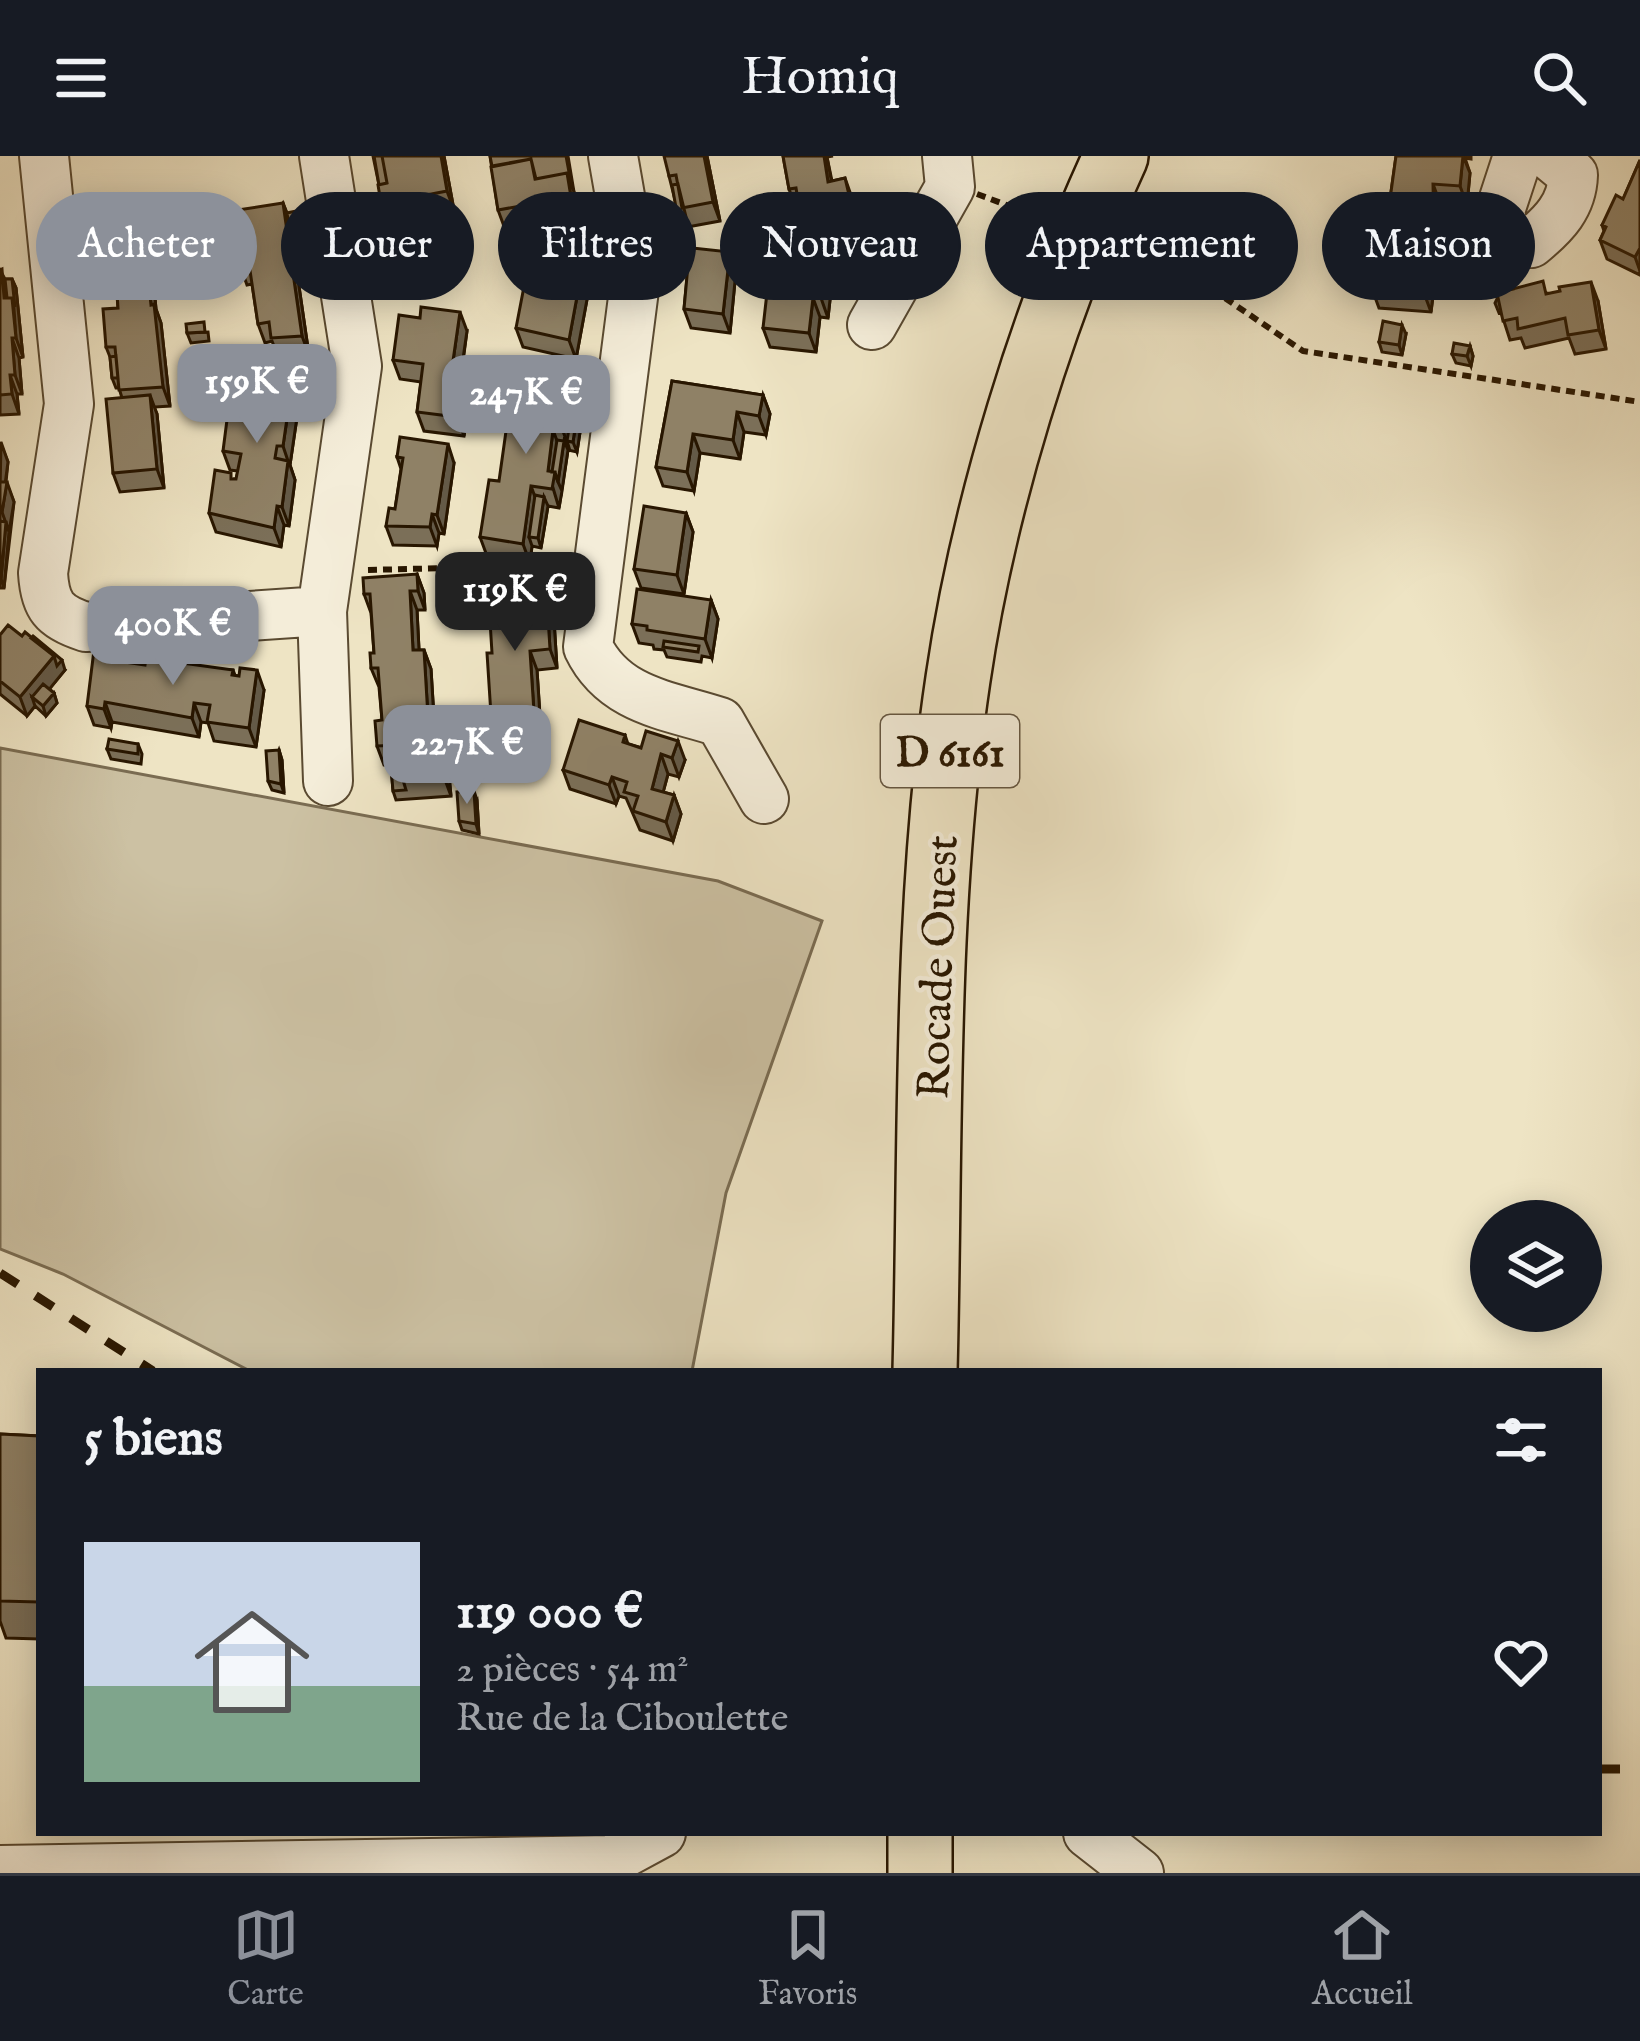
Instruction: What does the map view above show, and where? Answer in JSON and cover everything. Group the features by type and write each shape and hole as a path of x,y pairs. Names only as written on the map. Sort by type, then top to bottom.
{"main road":[{"name":"Rocade Ouest","path":"925,1368 940,838 958,676 994,506 1045,336 1116,156"},
{"path":"920,1836 920,1873"}],"street":[{"path":"44,156 69,404 43,573 45,600 59,619 86,627 325,591"},
{"path":"324,156 357,366 325,591 328,781"},
{"path":"613,156 635,282 587,647 599,671 624,691 720,722 764,799"},
{"path":"872,325 950,187 947,156"},
{"path":"1519,156 1500,211 1504,233 1531,243 1572,197 1574,175 1550,156"},
{"path":"0,1870 611,1860 655,1836"},
{"path":"1092,1836 1139,1873"}],"path":[{"path":"977,194 1188,273 1303,351 1640,402"},
{"path":"325,591 447,568 477,583 593,600"}],"shaded area":[{"path":"0,748 718,881 822,921 726,1193 693,1368 244,1368 63,1274 0,1249"}],"building":[{"path":"374,156 382,156 387,183 379,185"},
{"path":"382,156 441,156 447,191 379,192 378,185 387,183"},
{"path":"490,156 566,156 571,183 567,173 536,179 531,159 492,166"},
{"path":"664,156 704,156 713,202 696,205 696,192 679,192 676,175 669,176"},
{"path":"783,156 824,156 828,182 845,178 848,192 797,192 789,189"},
{"path":"1396,156 1463,156 1460,186 1433,184 1433,192 1391,192"},
{"path":"531,159 535,179 567,173 570,192 498,192 498,210 491,167"},
{"path":"1640,160 1640,248 1635,257 1600,240 1616,195 1623,199"},
{"path":"281,203 281,300 297,300 302,336 271,338 269,322 258,324 257,207"},
{"path":"696,248 720,251 723,314 684,309 685,300 696,300"},
{"path":"0,270 4,298 12,298 16,338 12,338 12,394 0,395"},
{"path":"5,279 12,279 15,307 12,298 7,298"},
{"path":"1543,281 1546,294 1591,282 1599,330 1568,335 1565,318 1518,329 1517,318 1503,321 1498,300 1535,300 1535,283"},
{"path":"118,300 154,304 163,387 119,390 115,347 106,347 103,309 118,308"},
{"path":"521,300 576,300 569,340 516,328"},
{"path":"766,300 813,300 809,333 763,328"},
{"path":"421,307 460,312 452,368 464,370 457,417 417,412 423,364 393,360 399,315 420,318"},
{"path":"1383,321 1402,325 1399,345 1379,342"},
{"path":"204,322 205,332 187,333 186,324"},
{"path":"1454,343 1470,346 1467,356 1452,354"},
{"path":"255,352 296,357 283,446 277,446 275,458 288,461 274,528 209,513 215,470 236,479 241,454 223,451 228,412 246,415"},
{"path":"116,356 118,378 112,378 110,357"},
{"path":"526,372 571,379 563,431 553,430 548,471 555,472 552,489 531,486 523,544 480,537 489,480 499,481 507,424 518,425"},
{"path":"672,381 763,395 759,416 737,412 733,440 693,434 687,472 656,467"},
{"path":"150,395 157,469 113,473 106,399"},
{"path":"572,409 578,409 573,442 567,441"},
{"path":"400,437 448,444 437,515 432,514 430,527 386,526 389,508 395,509 403,458 397,457"},
{"path":"557,440 564,441 558,482 552,472"},
{"path":"0,482 7,482 2,512 0,512"},
{"path":"535,495 544,497 538,538 529,537"},
{"path":"644,506 686,513 677,575 634,569"},
{"path":"0,521 6,522 1,579 0,578"},
{"path":"417,574 418,591 410,591 413,650 424,650 428,717 445,716 446,735 440,736 444,777 403,780 400,745 377,746 375,721 382,720 378,668 371,668 370,594 364,594 363,578"},
{"path":"637,589 711,600 705,639 632,624"},
{"path":"547,601 550,649 530,651 534,712 491,715 489,605"},
{"path":"8,625 22,636 25,632 54,656 20,697 0,681 0,635"},
{"path":"33,636 62,660 57,666 54,656"},
{"path":"664,641 699,646 698,652 663,647"},
{"path":"94,650 112,653 111,660 145,665 146,658 233,670 232,675 239,676 240,668 257,670 249,728 207,722 210,705 194,703 192,718 105,702 104,709 87,706"},
{"path":"43,684 54,693 43,706 32,697"},
{"path":"457,714 468,714 469,724 457,725"},
{"path":"579,720 625,735 623,742 641,748 646,731 678,741 672,758 661,754 652,789 674,795 666,822 633,811 638,796 624,792 627,782 612,777 609,785 563,770"},
{"path":"109,739 138,744 138,754 107,749"},
{"path":"279,750 281,784 268,781 266,751"},
{"path":"401,754 406,790 393,791 390,755"},
{"path":"474,791 476,824 459,821 457,792"},
{"path":"0,1434 36,1436 36,1602 0,1601"}],"railway":[{"path":"0,1273 148,1368"},
{"path":"1602,1769 1640,1769"}]}
